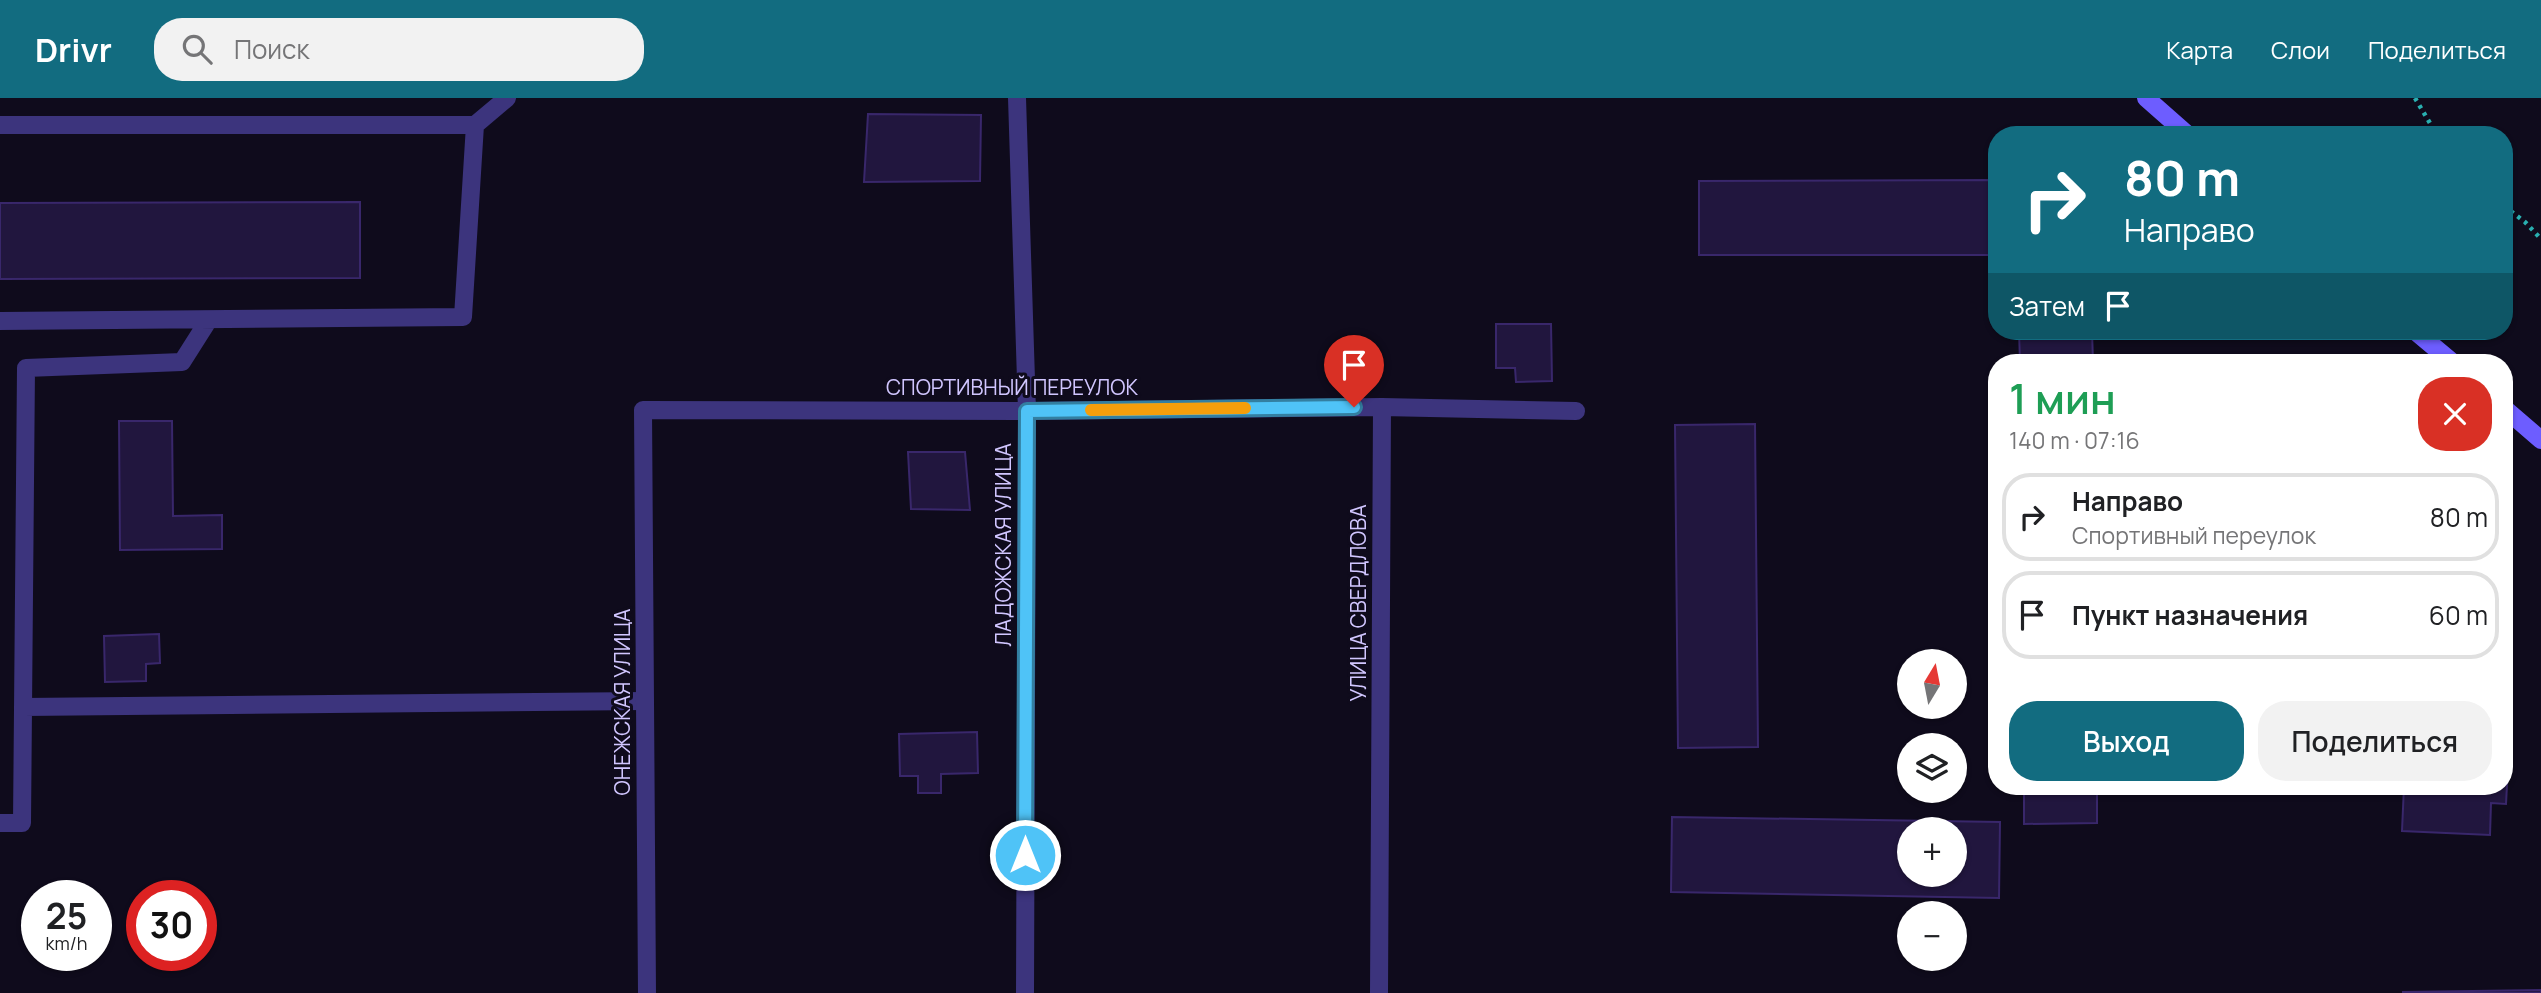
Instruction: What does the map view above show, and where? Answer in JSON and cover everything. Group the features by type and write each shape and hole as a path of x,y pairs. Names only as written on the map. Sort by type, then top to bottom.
{"street":[{"path":"0,125 475,125 507,98"},
{"name":"ЛАДОЖСКАЯ УЛИЦА","path":"1017,98 1027,411 1025,993"},
{"path":"2146,98 2179,126"},
{"path":"0,321 463,317 475,125"},
{"path":"0,823 22,823 26,368 182,362 208,321"},
{"path":"2426,340 2442,354"},
{"path":"1382,407 1576,411"},
{"name":"СПОРТИВНЫЙ ПЕРЕУЛОК","path":"642,410 1027,411 1382,407"},
{"name":"УЛИЦА СВЕРДЛОВА","path":"1378,993 1382,407"},
{"name":"ОНЕЖСКАЯ УЛИЦА","path":"642,410 647,993"},
{"path":"2513,416 2541,440"},
{"path":"23,707 645,701"}],"path":[{"path":"2415,98 2432,126"},
{"path":"2513,213 2541,239"}],"building":[{"path":"868,114 981,115 980,181 864,182"},
{"path":"1988,180 1988,255 1699,255 1699,181"},
{"path":"360,202 360,278 0,279 0,203"},
{"path":"1496,324 1551,324 1552,381 1516,382 1515,368 1496,368"},
{"path":"2019,340 2092,340 2093,354 2020,354"},
{"path":"119,421 172,421 173,516 222,515 222,549 120,550"},
{"path":"1755,424 1758,747 1678,748 1675,425"},
{"path":"908,452 965,452 970,510 911,509"},
{"path":"159,634 160,663 146,664 146,681 105,682 104,636"},
{"path":"977,732 978,773 941,774 941,793 918,793 918,776 900,776 899,734"},
{"path":"2024,795 2097,795 2097,823 2024,824"},
{"path":"2404,795 2506,795 2506,804 2491,803 2490,835 2402,831"},
{"path":"1672,817 1897,820 1897,887 1967,887 1967,821 2000,822 1999,898 1671,892"},
{"path":"2541,990 2541,993 2403,993 2403,992"}],"slow traffic":[{"path":"1091,410 1245,408"}],"route":[{"path":"1025,855 1027,411 1354,407"}]}
